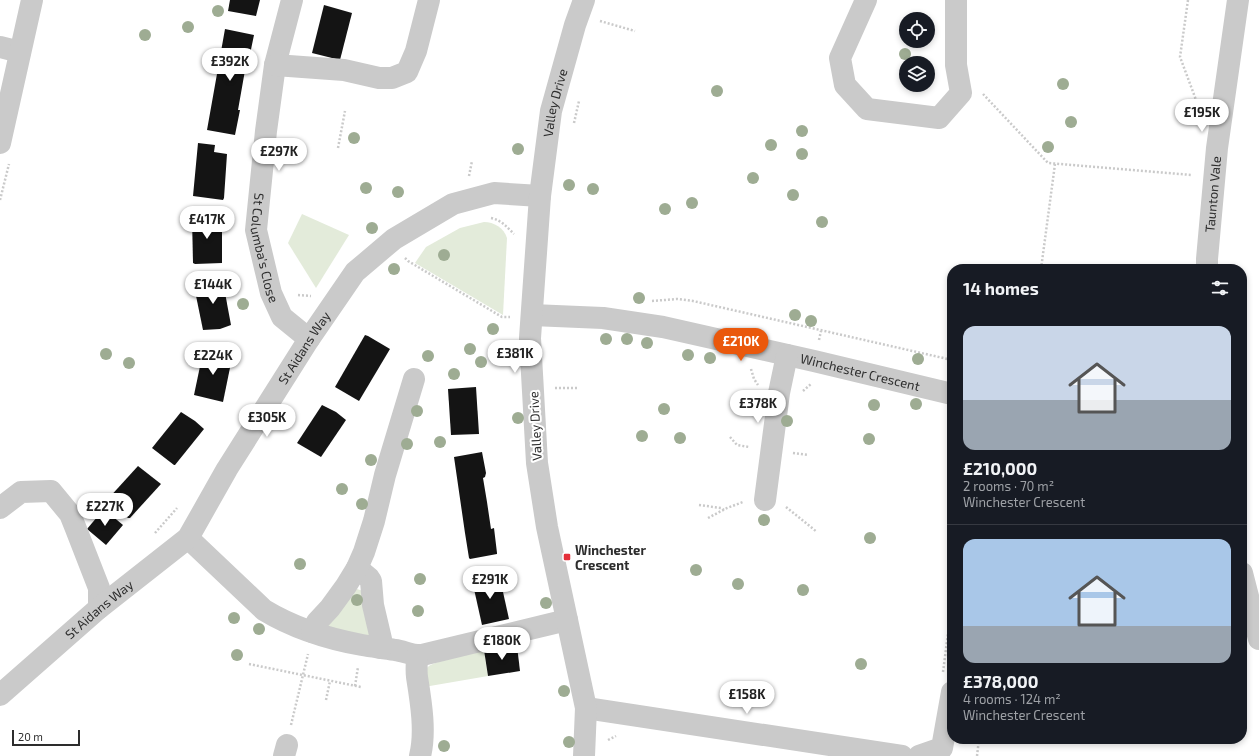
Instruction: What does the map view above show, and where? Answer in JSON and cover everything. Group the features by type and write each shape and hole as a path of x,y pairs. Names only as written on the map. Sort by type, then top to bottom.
{"street":[{"path":"0,142 10,49 32,0"},
{"name":"St Columba's Close","path":"292,0 275,65 266,131 256,230 271,293 282,317 309,339"},
{"path":"275,65 344,70 379,78 392,78 407,72 416,51 429,0"},
{"name":"Valley Drive","path":"584,0 575,25 551,111 522,316 530,338 537,463 547,527 586,708 584,756"},
{"path":"866,0 840,58 845,85 867,109 939,118 961,93 956,65 956,0"},
{"name":"Taunton Vale","path":"1207,264 1217,148 1238,0"},
{"name":"St Aidans Way","path":"0,695 99,608 188,538 227,469 309,339 356,272 394,239 453,204 494,193 540,196"},
{"name":"Winchester Crescent","path":"522,316 584,317 650,325 947,393"},
{"path":"765,500 786,355"},
{"path":"313,632 317,622 340,596 357,568 364,552 373,524 384,475 414,379"},
{"path":"0,508 21,492 52,491 70,514 98,588 99,608"},
{"path":"188,538 264,610 288,623 313,632 354,643 417,655 567,620"},
{"path":"357,568 371,581 373,605 381,638 381,648"},
{"path":"1247,592 1259,639"},
{"path":"417,655 417,677 423,740 420,756"},
{"path":"919,756 942,748 947,685"},
{"path":"586,708 902,756"}],"path":[{"path":"1188,0 1180,57 1201,111"},
{"path":"598,26 601,19 635,31"},
{"path":"956,65 1048,163 1214,176"},
{"path":"572,130 579,101"},
{"path":"338,148 345,111"},
{"path":"1042,264 1055,164"},
{"path":"404,257 408,261 502,316 522,316"},
{"path":"296,295 313,296"},
{"path":"646,302 677,299 693,301 947,359"},
{"path":"820,336 821,331"},
{"path":"552,388 579,388"},
{"path":"730,438 737,445 754,447"},
{"path":"790,452 808,455"},
{"path":"708,518 755,498 782,503 817,532"},
{"path":"699,505 721,508 724,510"},
{"path":"152,536 179,506"},
{"path":"287,743 313,632"},
{"path":"249,664 330,681 355,684 361,687"},
{"path":"326,700 330,681"},
{"path":"607,742 610,712"},
{"path":"977,756 978,744"}],"green space":[{"path":"302,214 349,235 316,288 288,243"},
{"path":"484,222 498,226 504,231 507,238 503,315 415,263 426,247 460,228"},
{"path":"357,589 366,592 374,637 324,627"},
{"path":"484,650 488,676 424,687 425,672 430,665"}],"building":[{"path":"230,0 260,0 256,16 228,11"},
{"path":"324,5 352,13 340,60 312,53"},
{"path":"225,29 254,35 249,59 247,59 235,135 207,130"},
{"path":"198,143 215,145 214,152 227,154 223,200 193,196"},
{"path":"222,217 222,263 193,263 192,218"},
{"path":"222,280 231,325 220,329 203,330 194,286"},
{"path":"365,335 390,349 359,401 335,387"},
{"path":"203,352 220,354 232,358 223,402 194,395"},
{"path":"476,387 479,434 451,435 448,389"},
{"path":"322,405 336,412 346,420 321,457 297,443"},
{"path":"181,412 204,429 174,465 152,448"},
{"path":"482,452 486,473 485,477 483,478 491,529 494,528 497,554 470,559 454,457"},
{"path":"138,466 161,484 130,518 128,518 107,500"},
{"path":"103,510 123,525 106,545 87,529"},
{"path":"499,574 509,619 482,625 472,580"},
{"path":"517,646 520,671 488,676 484,650"}],"place":[{"name":"Winchester Crescent","path":"567,557"}]}
